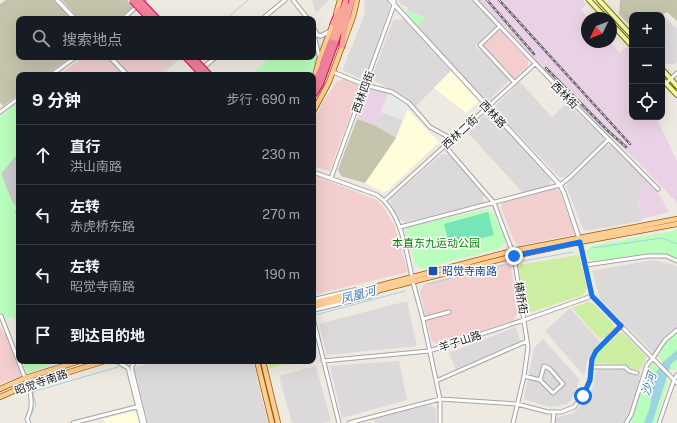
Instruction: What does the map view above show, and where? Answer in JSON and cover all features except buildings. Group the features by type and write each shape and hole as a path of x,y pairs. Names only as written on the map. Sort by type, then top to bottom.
{"highway":[{"path":"132,0 147,16"},
{"path":"333,24 343,0"},
{"path":"316,90 320,84 333,42 343,0"},
{"path":"316,79 351,0"},
{"path":"342,46 351,0"},
{"path":"139,2 154,16"},
{"path":"189,60 202,72"},
{"path":"194,60 206,72"}],"main road":[{"path":"316,72 319,60 343,0"},
{"path":"316,106 333,72 353,17 357,0"},
{"path":"596,1 602,12"},
{"path":"596,1 629,33"},
{"path":"617,30 629,43"},
{"path":"665,72 677,86"},
{"path":"666,83 677,95"},
{"path":"316,308 412,277 677,219"},
{"path":"579,240 677,224"},
{"path":"381,287 413,282 513,254"},
{"path":"316,301 350,296"},
{"name":"昭觉寺南路","path":"0,389 25,378 70,364"},
{"name":"昭觉寺南路","path":"0,397 27,385 95,364"},
{"path":"258,364 272,423"},
{"path":"264,364 278,423"}],"street":[{"path":"57,0 72,16"},
{"path":"136,0 151,16"},
{"path":"126,16 139,2 144,0"},
{"path":"266,16 285,0"},
{"path":"293,0 306,16"},
{"name":"西林路","path":"390,0 560,185 579,240"},
{"path":"394,0 394,5"},
{"name":"西林街","path":"475,0 499,27 658,189"},
{"name":"西林四街","path":"332,178 394,5"},
{"path":"499,27 480,45 515,82"},
{"path":"316,33 317,35 323,36 331,30"},
{"path":"316,41 319,52 319,60"},
{"path":"55,72 72,60"},
{"path":"113,60 124,72"},
{"path":"193,60 202,72"},
{"path":"204,72 214,60"},
{"name":"西林二街","path":"385,200 535,64"},
{"path":"333,72 365,85 392,92 409,104 430,127 452,139"},
{"path":"666,83 677,73"},
{"path":"0,112 16,100"},
{"path":"400,227 560,185 610,139"},
{"name":"横桥街","path":"445,146 494,203 513,254 528,347 524,376 513,423"},
{"path":"316,173 377,195 385,200 400,227 412,277"},
{"path":"579,240 592,296 677,383"},
{"path":"586,265 648,256 666,256 677,261"},
{"path":"413,282 423,319 440,398 440,423"},
{"path":"316,300 368,287 381,287"},
{"path":"316,308 370,296 381,287"},
{"name":"羊子山路","path":"323,361 429,351 592,296"},
{"path":"423,319 449,312"},
{"path":"2,316 16,354"},
{"path":"349,423 440,398 517,404 548,412 561,412 574,407 583,396 590,380 592,359 596,351 621,326"},
{"path":"626,423 631,415 647,365 665,340 677,330"},
{"path":"316,331 338,423"},
{"path":"436,381 527,341"},
{"path":"20,364 30,391 32,402 32,409 28,421"},
{"path":"121,364 128,368 143,423"},
{"path":"133,364 132,371 139,407"},
{"path":"524,376 540,380 553,393 563,384 549,368 544,366 540,380"},
{"path":"591,367 625,367 629,371 637,373"},
{"path":"659,423 677,375"},
{"path":"73,423 139,407"},
{"path":"553,423 554,412"}],"shaded area":[{"path":"6,0 54,0 69,16 16,16 16,60 67,60 50,72 16,72 16,96 3,106 0,102 0,4"},
{"path":"62,0 127,0 133,7 122,16 76,16"},
{"path":"312,0 329,0 316,13"},
{"path":"364,0 387,0 390,7 366,76 360,78 344,71 343,69 365,13"},
{"path":"472,0 496,27 475,46 479,50 483,50 508,77 509,81 489,100 483,99 417,26 425,17 407,11 408,7 400,4 398,1"},
{"path":"477,0 583,0 586,4 581,10 583,12 581,12 581,48 615,48 620,53 627,47 629,49 629,120 657,120 677,161 677,203 640,164 566,94"},
{"path":"620,0 677,0 677,21 667,12 629,12 629,25 619,14"},
{"path":"665,17 677,29 677,62 675,64 666,64"},
{"path":"405,19 451,71 414,108 403,96 373,80 372,77 393,20"},
{"path":"501,31 528,60 528,66 514,79 483,45"},
{"path":"79,60 176,60 162,72 63,72"},
{"path":"451,71 479,101 466,113 434,88"},
{"path":"344,79 358,85 360,89 329,171 316,167 316,117 323,102 337,81"},
{"path":"520,82 552,117 567,103 603,137 604,141 565,177 559,177 495,110 496,105"},
{"path":"371,89 389,92 374,125 357,119 366,92"},
{"path":"389,92 409,105 396,138 374,125"},
{"path":"389,92 409,105 403,120 380,112"},
{"path":"407,109 439,142 387,191 383,192 365,183 396,138"},
{"path":"486,113 491,113 551,178 549,186 523,193 467,132"},
{"path":"357,119 374,125 396,138 365,183 341,176 338,170"},
{"path":"607,145 612,146 648,181 638,200 642,221 586,231 583,229 566,186"},
{"path":"442,154 448,154 484,195 482,203 406,222 399,219 390,201 391,198"},
{"path":"15,156 16,206 12,202 1,174"},
{"path":"316,176 377,200 386,211 394,225 408,272 316,294"},
{"path":"648,181 658,192 669,212 641,219 638,190"},
{"path":"555,189 560,192 575,234 519,246 514,241 501,208 502,203"},
{"path":"653,260 675,265 677,267 677,327 663,338 654,354 600,299 592,271"},
{"path":"506,263 511,266 518,312 514,320 439,345 432,341 420,292 424,284"},
{"path":"407,301 417,346 327,355 319,324"},
{"path":"570,308 600,342 588,358 584,376 545,331"},
{"path":"0,326 7,337 21,376 0,384"},
{"path":"516,327 520,341 456,370 449,353"},
{"path":"543,339 579,379 577,391 568,404 549,407 524,399 534,348"},
{"path":"399,361 407,400 342,418 330,366"},
{"path":"148,364 254,364 268,423 148,423 134,369 136,367"},
{"path":"316,366 331,421 324,423 292,423 279,376"},
{"path":"624,369 629,374 640,376 635,399 624,423 554,423 554,418 573,413 588,398 594,385 596,370"},
{"path":"429,405 436,409 436,423 375,423 374,419"},
{"path":"133,411 138,414 140,423 105,423 103,419"}],"green space":[{"path":"407,11 425,17 417,26 405,14"},
{"path":"268,60 316,60 312,72 254,72"},
{"path":"16,103 16,156 1,174 12,202 16,206 16,210 14,212 16,214 16,323 13,316 0,321 0,116"},
{"name":"本直东九运动公园","path":"487,209 494,214 506,241 501,248 421,269 415,264 405,231 408,227"},
{"path":"488,212 494,235 450,247 444,224"},
{"path":"677,230 677,259 660,254 649,254 592,261 588,258 586,252 591,246"},
{"path":"579,255 587,287 583,295 528,313 524,310 519,265"},
{"path":"588,302 594,304 614,325 614,329 605,338 599,338 572,308"},
{"path":"619,333 623,333 647,357 640,370 630,368 624,364 594,363 598,352"},
{"path":"677,333 677,366 675,370 670,370 658,357 665,343"},
{"path":"23,364 53,364 27,373"},
{"path":"269,364 285,364 270,368"},
{"path":"654,364 667,378 668,382 656,423 629,423 633,416 647,370 650,365"}],"water":[{"path":"677,350 677,359 671,364 652,423 644,423 650,407 654,376 663,362"}],"waterway":[{"path":"229,16 248,0"},
{"path":"164,72 178,60"},
{"name":"凤凰河","path":"592,248 662,238 677,244"},
{"name":"凤凰河","path":"523,261 573,252"},
{"name":"凤凰河","path":"428,284 505,265"},
{"name":"凤凰河","path":"316,315 405,291"},
{"name":"凤凰河","path":"29,419 36,405 33,394 35,391 118,367"}],"railway":[{"path":"487,0 534,54"},
{"path":"499,0 630,144"},
{"path":"546,68 607,130 626,147"}],"place":[{"name":"昭觉寺南路","path":"433,271"}],"route":[{"path":"514,256 580,242 592,296 621,326 602,343 596,351 592,359 590,380 583,396"}],"water label":[{"name":"沙河","path":"649,384"}]}
